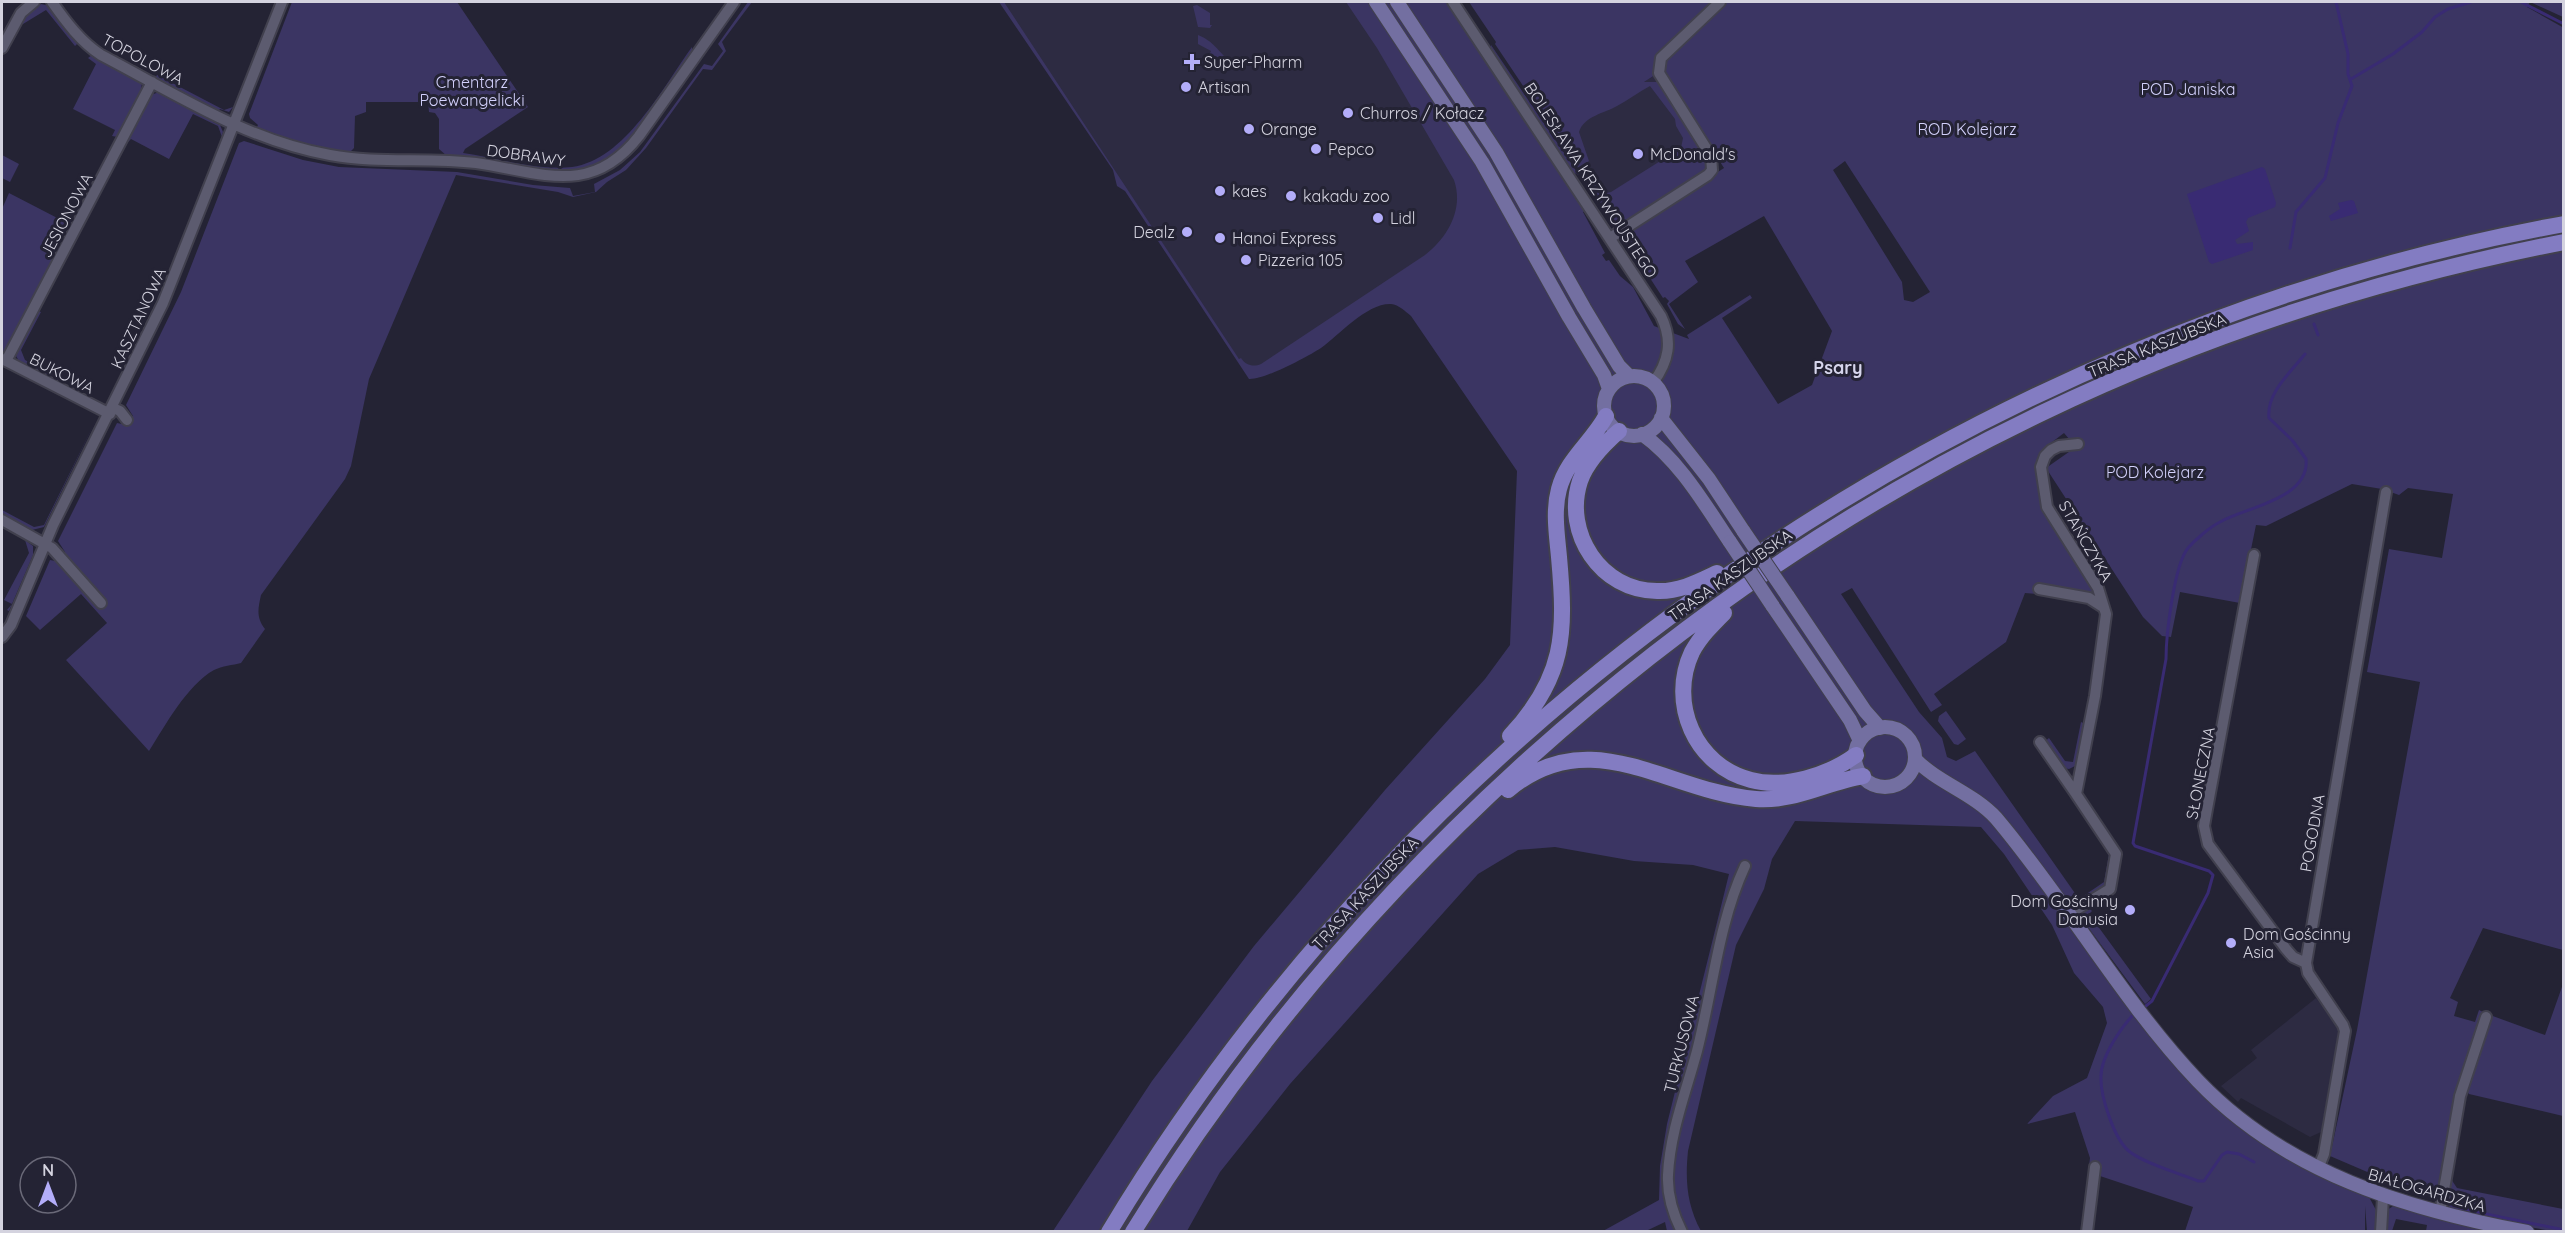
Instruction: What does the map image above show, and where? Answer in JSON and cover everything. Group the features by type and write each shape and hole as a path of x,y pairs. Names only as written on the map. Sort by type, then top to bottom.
{"highway":[{"name":"TRASA KASZUBSKA","path":"1109,1232 1184,1116 1268,1004 1318,943 1382,872 1472,783 1610,663 1761,552 1830,508 1946,441 2046,391 2144,349 2249,309 2357,274 2467,244 2564,224"},
{"name":"TRASA KASZUBSKA","path":"1133,1232 1204,1124 1290,1009 1361,926 1458,825 1532,755 1674,639 1754,582 1866,509 1942,464 2042,413 2139,370 2248,328 2362,290 2452,266 2564,242"},
{"path":"1472,783 1533,709 1554,670 1562,627 1556,519 1558,496 1570,463 1606,416"},
{"path":"1619,431 1588,465 1577,496 1576,517 1581,537 1589,555 1603,570 1616,580 1635,588 1665,591 1690,586 1761,552"},
{"path":"1754,582 1711,626 1689,658 1683,679 1683,697 1687,720 1695,738 1707,754 1731,772 1752,781 1766,783 1793,780 1841,764 1858,748"},
{"path":"1458,825 1532,773 1550,765 1578,759 1615,761 1719,792 1755,799 1786,798 1863,776"}],"main road":[{"path":"1376,2 1493,179 1569,317 1604,375 1609,389"},
{"path":"1397,2 1496,152 1584,308 1619,366 1629,376"},
{"path":"1629,376 1644,378 1653,383 1663,399 1661,418 1653,428 1642,434 1632,435 1619,431 1606,416 1604,402 1609,389 1618,380 1629,376"},
{"path":"1661,418 1708,479 1865,711 1880,728"},
{"path":"1642,434 1662,452 1689,483 1850,720 1858,748 1857,766 1863,776 1872,783 1886,787 1898,784 1907,778 1913,767 1915,759 1912,745 1904,734 1894,729 1880,728 1868,733 1858,748"},
{"path":"1915,759 1924,768 1985,807 2007,830 2069,914"},
{"path":"1907,778 1920,778 1959,790"},
{"name":"BIAŁOGARDZKA","path":"2069,914 2139,1009 2186,1067 2220,1102 2267,1138 2318,1169 2383,1197 2440,1214 2527,1232"}],"street":[{"path":"2,48 21,13 34,2"},
{"name":"TOPOLOWA","path":"52,2 91,49 235,124"},
{"name":"KASZTANOWA","path":"2,638 11,625 46,543 164,303 282,2"},
{"name":"DOBRAWY","path":"235,124 279,142 333,156 476,163 559,177 580,176 603,168 631,145 734,2"},
{"name":"BOLESŁAWA KRZYWOUSTEGO","path":"1453,2 1659,312 1668,334 1668,356 1653,383"},
{"path":"1610,238 1708,175 1712,170 1711,156 1659,73 1658,65 1661,58 1720,2"},
{"name":"JESIONOWA","path":"4,360 152,82"},
{"name":"BUKOWA","path":"4,360 111,411 120,411 127,420"},
{"name":"STAŃCZYKA","path":"2076,794 2105,628 2103,607 2098,588 2047,507 2042,474 2045,456 2051,450 2059,446 2078,444"},
{"name":"POGODNA","path":"2306,963 2386,492"},
{"path":"2,520 46,543 100,603"},
{"name":"SŁONECZNA","path":"2254,555 2207,809 2205,835 2208,844 2286,949 2293,957 2306,963"},
{"name":"STAŃCZYKA","path":"2039,590 2089,598 2103,607"},
{"path":"2040,742 2116,851 2110,889 2069,914"},
{"name":"TURKUSOWA","path":"1682,1232 1670,1202 1668,1176 1671,1150 1697,1049 1729,906 1745,866"},
{"path":"2306,963 2308,973 2343,1024 2345,1031 2324,1154 2318,1169"},
{"path":"2440,1214 2460,1096 2486,1017"},
{"path":"2087,1232 2095,1167"},
{"path":"2381,1232 2383,1197"}],"shaded area":[{"path":"1002,2 1353,2 1496,215 1250,376"},
{"name":"McDonald's","path":"1655,75 1709,161 1614,220 1558,135"},
{"path":"2262,167 2265,169 2276,203 2275,207 2248,218 2246,222 2249,231 2235,240 2237,244 2253,242 2253,250 2212,264 2209,262 2187,194"},
{"path":"2354,201 2358,213 2331,221 2329,216 2340,209 2338,203"},
{"path":"2316,998 2339,1028 2321,1132 2310,1137 2241,1098 2238,1102 2221,1086 2257,1058 2251,1050"}],"green space":[{"name":"Cmentarz Poewangelicki","path":"292,2 457,2 528,107 465,149 463,153 532,166 572,167 591,161 609,151 626,137 641,119 692,47 692,54 648,118 629,141 620,150 602,161 582,168 560,171 513,168 447,156 439,149 439,119 435,113 429,112 428,102 366,102 366,112 355,116 354,148 349,153 306,146 256,129 258,125 250,118 249,114"},
{"path":"748,2 752,2 722,42 726,51 712,70 703,69 646,148 626,170 596,192 573,197 558,192 456,175 369,379 351,466 345,479 261,595 258,613 265,629 241,663 214,670 195,685 177,707 149,751 66,660 107,623 81,594 40,630 26,616 50,560 55,561 65,552 58,541 117,423 122,424 133,416 126,405 181,292 239,143 244,141 303,160 339,167 457,172 533,185 570,188 573,196 595,192 594,184 620,170 640,152 704,64 712,66 723,51 718,44"},
{"path":"999,2 1004,2 1239,359 1241,358 1250,365 1261,364 1425,255 1441,240 1455,212 1457,191 1454,180 1377,48 1346,2 1369,2 1574,314 1487,159 1384,2 1390,2 1574,278 1501,148 1404,2 1448,2 1586,210 1583,212 1605,253 1602,255 1633,287 1654,326 1689,339 1687,335 1750,295 1752,298 1722,318 1778,404 1812,385 1832,331 1764,216 1685,261 1698,282 1669,304 1685,329 1678,324 1667,304 1669,301 1663,298 1622,235 1724,168 1662,70 1665,60 1727,2 2530,2 2527,7 2564,28 2563,950 2483,928 2450,998 2458,1002 2454,1016 2475,1022 2479,1010 2485,1013 2439,1193 2379,1177 2330,1156 2357,1030 2420,682 2367,672 2389,549 2442,558 2453,494 2408,488 2399,495 2382,489 2352,484 2266,526 2256,525 2240,603 2180,592 2171,637 2162,636 2143,617 2046,468 2076,447 2064,433 2043,449 2040,461 2044,504 2095,594 2038,587 2037,594 2025,593 2006,642 1934,694 1942,705 1931,712 1852,588 1841,594 1919,712 1942,738 1947,757 1956,761 1975,751 2079,899 2104,882 2109,854 2099,839 2102,838 2112,855 2107,885 2075,904 2069,903 2024,840 2014,847 2134,1012 2133,1016 2136,1014 2200,1090 2369,1197 2376,1210 2377,1231 2367,1231 2365,1206 2365,1231 2185,1231 2193,1207 2097,1175 2097,1167 2089,1166 2090,1158 2075,1112 2027,1124 2053,1096 2087,1078 2107,1023 2103,1007 2074,973 2052,925 2004,854 1981,827 1795,821 1772,859 1764,889 1736,945 1688,1151 1688,1193 1701,1231 1667,1231 1665,1222 1646,1231 1603,1231 1659,1200 1660,1166 1667,1124 1729,874 1693,865 1634,861 1555,847 1518,850 1478,874 1290,1084 1220,1172 1187,1231 1053,1231 1152,1081 1254,946 1385,790 1485,679 1510,645 1517,471 1411,316 1399,307 1391,304 1382,305 1363,314 1315,352 1275,372 1249,379 1125,191 1117,186 1113,170","holes":["1845,161 1930,292 1913,302 1904,300 1902,282 1833,170"]},
{"path":"1469,2 1715,2 1662,52 1658,73 1644,82 1657,82 1664,88 1709,161 1710,167 1619,227 1616,226 1587,182 1594,178 1599,180 1595,189 1603,198 1607,193 1681,148 1683,138 1675,119 1650,86 1585,122 1579,132 1589,161 1578,168"},
{"path":"2530,2 2563,2 2563,17"},
{"path":"41,4 50,6 78,43 75,46 46,10 23,24 21,20"},
{"path":"1197,5 1210,13 1210,25 1212,25 1210,28 1198,27 1193,6"},
{"path":"1198,35 1210,42 1240,69 1239,71 1209,55 1211,51 1198,44"},
{"path":"1491,45 1579,175 1572,172 1490,49"},
{"path":"92,55 142,83 140,94 118,137 112,136 115,130 73,109 96,64 88,58"},
{"path":"157,75 224,110 233,107 229,112 220,109 218,111 155,78"},
{"path":"159,92 214,119 213,122 220,125 222,136 218,126 193,114 169,159 131,139 126,144 151,95"},
{"path":"2,155 19,164 10,182 2,178"},
{"path":"9,193 67,223 70,219 73,223 7,349 2,352 2,209"},
{"path":"38,311 41,312 21,350 25,360 52,374 48,378 20,363 16,356"},
{"path":"97,418 44,527 32,530 2,515 2,510 34,527 44,525"},
{"path":"25,540 33,546 33,555 12,604 4,600 29,553"},
{"path":"1946,711 1966,739 1958,745 1954,744 1938,721 1939,716"},
{"path":"2081,722 2085,724 2077,765 2069,769 2062,768 2044,742 2049,738 2065,761 2073,762"},
{"path":"2089,908 2092,911 2089,914 2151,999 2145,1004 2079,915 2079,912"},
{"path":"2563,984 2563,1116 2469,1094 2466,1090 2490,1015 2545,1035"},
{"path":"2451,1179 2457,1188 2563,1209 2563,1231 2551,1231 2475,1217 2450,1209 2447,1202"},
{"path":"2395,1205 2503,1231 2426,1231 2427,1225 2396,1219 2392,1231 2385,1232 2387,1210"}],"waterway":[{"path":"2290,248 2296,212 2325,178 2338,123 2352,86 2348,74 2348,54 2336,2"},
{"path":"2351,79 2393,54 2422,32 2435,17 2448,9 2471,2"},
{"path":"2521,2 2564,24"},
{"path":"2314,324 2318,335"},
{"path":"2142,1009 2152,1001 2208,893 2213,875 2209,871 2135,846 2133,843 2166,659 2167,634 2175,585 2183,557 2199,537 2216,524 2287,493 2298,484 2305,473 2306,459 2292,440 2269,418 2271,400 2275,392 2305,354"},
{"path":"2136,1012 2113,1042 2104,1060 2101,1076 2109,1117 2124,1146 2145,1160 2198,1181 2204,1181 2222,1155 2227,1152 2239,1154 2254,1162"},
{"path":"2452,1207 2564,1230"}],"place":[{"name":"Super-Pharm","path":"1192,62"},
{"name":"Artisan","path":"1186,87"},
{"name":"Churros / Kołacz","path":"1348,113"},
{"name":"Orange","path":"1249,129"},
{"name":"Pepco","path":"1316,149"},
{"name":"McDonald's","path":"1638,154"},
{"name":"kaes","path":"1220,191"},
{"name":"kakadu zoo","path":"1291,196"},
{"name":"Lidl","path":"1378,218"},
{"name":"Dealz","path":"1187,232"},
{"name":"Hanoi Express","path":"1220,238"},
{"name":"Pizzeria 105","path":"1246,260"},
{"name":"Dom Gościnny Danusia","path":"2130,910"},
{"name":"Dom Gościnny Asia","path":"2231,943"}],"district":[{"name":"Psary","path":"1838,367"}],"park label":[{"name":"POD Janiska","path":"2188,89"},
{"name":"ROD Kolejarz","path":"1967,129"},
{"name":"POD Kolejarz","path":"2155,472"}]}
